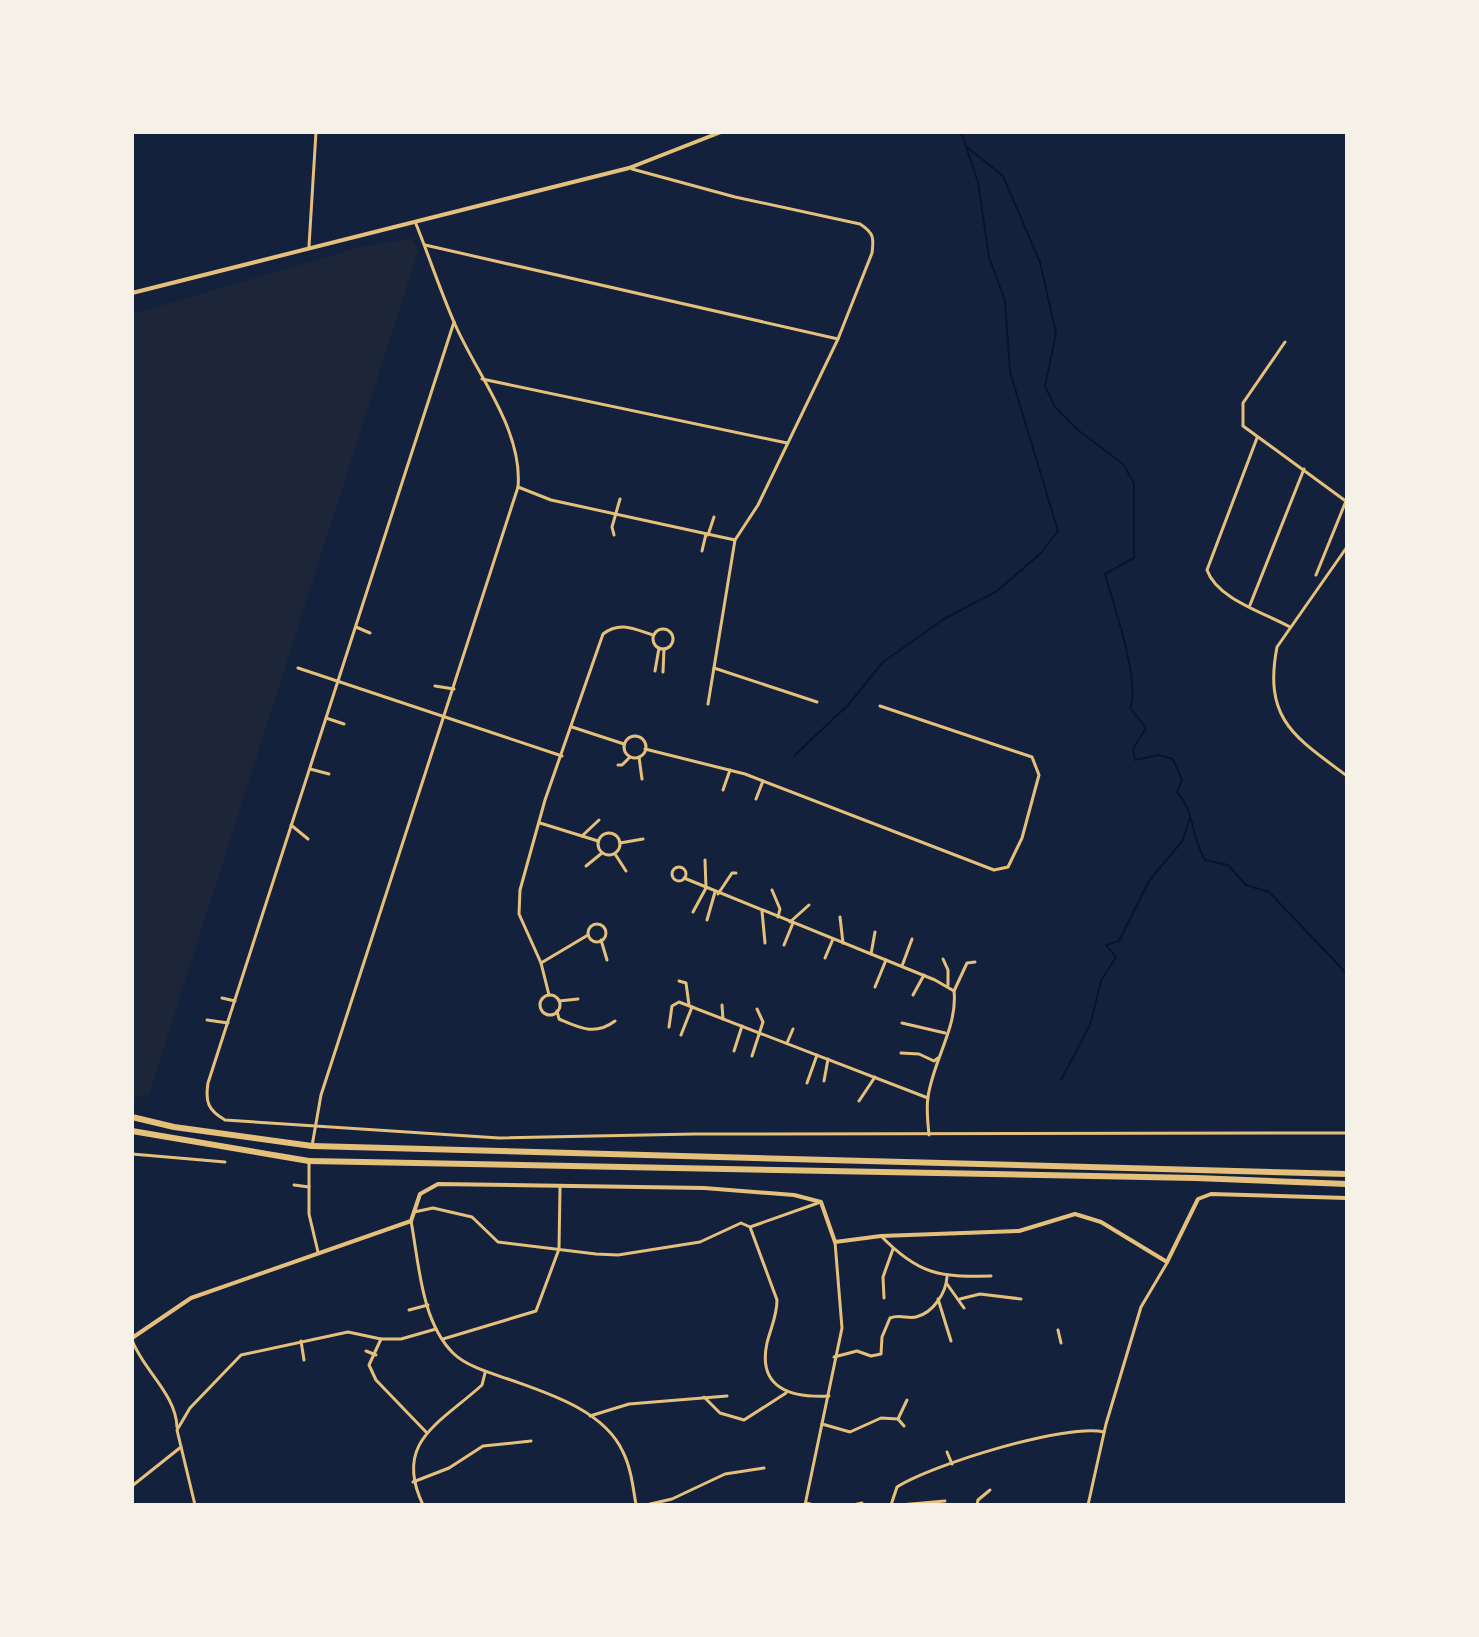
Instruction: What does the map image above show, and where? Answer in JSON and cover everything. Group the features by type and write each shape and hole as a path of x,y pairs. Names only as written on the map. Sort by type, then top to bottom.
{"highway":[{"path":"132,1117 174,1127 312,1146 1347,1174"},
{"path":"132,1131 309,1161 1179,1177 1347,1184"}],"street":[{"path":"309,246 316,132"},
{"path":"132,293 309,246 629,168 721,132"},
{"path":"629,168 735,197 860,224 872,231 874,239 872,253 838,339 758,505 735,540 708,704"},
{"path":"312,1146 321,1095 518,487 519,458 454,322 415,221"},
{"path":"425,245 838,339"},
{"path":"454,322 208,1083 206,1101 212,1113 225,1120 499,1138 708,1134 1347,1133"},
{"path":"1285,342 1241,412 1243,426 1257,438 1347,502 1316,575"},
{"path":"482,379 787,443"},
{"path":"1257,438 1207,570 1210,579 1225,592 1292,628"},
{"path":"1250,605 1304,469"},
{"path":"518,487 551,500 735,540"},
{"path":"614,535 612,527 620,499"},
{"path":"702,551 714,517"},
{"path":"1347,547 1277,647 1273,667 1282,720 1294,737 1347,776"},
{"path":"578,999 559,1001 549,995 541,963 519,914 520,890 545,800 603,634 613,626 623,626 653,635"},
{"path":"356,627 370,633"},
{"path":"653,635 661,629 670,632 672,644 661,649"},
{"path":"653,635 653,641 661,649 663,672"},
{"path":"655,671 661,649"},
{"path":"298,668 562,756"},
{"path":"714,668 817,702"},
{"path":"435,686 454,689"},
{"path":"645,749 763,781 994,870 1008,867 1022,838 1039,775 1032,757 880,706"},
{"path":"326,718 344,724"},
{"path":"572,727 624,744 630,757"},
{"path":"624,744 628,738 638,736 643,740 645,749 639,757 642,779"},
{"path":"618,765 630,757 639,757"},
{"path":"310,769 329,774"},
{"path":"723,790 730,770"},
{"path":"756,799 763,781"},
{"path":"582,836 599,820"},
{"path":"540,823 598,841"},
{"path":"291,825 308,839"},
{"path":"598,841 610,833 620,843"},
{"path":"620,843 643,839"},
{"path":"598,841 602,853"},
{"path":"615,854 620,843"},
{"path":"586,866 602,853 615,854"},
{"path":"615,854 626,871"},
{"path":"693,912 706,888 705,860"},
{"path":"707,920 717,893 732,873 736,873"},
{"path":"684,878 948,985 954,991"},
{"path":"772,890 780,909 778,917"},
{"path":"784,945 791,923 809,905"},
{"path":"762,911 765,943"},
{"path":"840,917 843,943"},
{"path":"541,963 588,935 592,925 600,925 605,931 601,940 607,960"},
{"path":"871,954 875,932"},
{"path":"588,935 594,941 601,940"},
{"path":"825,958 833,939"},
{"path":"902,966 912,939"},
{"path":"943,959 948,970 948,985"},
{"path":"875,987 886,960"},
{"path":"929,1135 928,1098 945,1033 955,1011 954,991 967,963 975,962"},
{"path":"913,995 924,975"},
{"path":"679,981 686,983 690,1006 681,1035"},
{"path":"549,995 541,1001 542,1010 550,1015 557,1011"},
{"path":"222,998 235,1001"},
{"path":"559,1001 559,1019 590,1031 605,1029 615,1021"},
{"path":"669,1027 672,1006 679,1002 928,1098"},
{"path":"722,1005 723,1019"},
{"path":"752,1056 763,1022 757,1009"},
{"path":"207,1020 228,1023"},
{"path":"902,1023 945,1033"},
{"path":"734,1051 742,1026"},
{"path":"787,1043 793,1029"},
{"path":"901,1053 919,1054 934,1061 938,1058"},
{"path":"807,1083 817,1055"},
{"path":"824,1081 828,1059"},
{"path":"859,1101 875,1077"},
{"path":"132,1154 225,1162"},
{"path":"309,1161 309,1214 318,1253"},
{"path":"636,1505 622,1449 606,1428 562,1400 485,1371 454,1354 436,1329 411,1221 420,1194 438,1184 720,1189 794,1195 821,1202"},
{"path":"294,1185 309,1187"},
{"path":"443,1339 536,1311 559,1249 560,1188"},
{"path":"1088,1505 1104,1432 1141,1307 1198,1199 1225,1194 1347,1198"},
{"path":"414,1212 433,1208 472,1217 498,1242 618,1255 700,1242 741,1223 750,1227 821,1202"},
{"path":"814,1505 806,1504 842,1328 835,1242 821,1202"},
{"path":"835,1242 881,1236 1019,1231 1075,1214 1101,1222 1167,1262"},
{"path":"195,1505 164,1391 145,1367 132,1339 191,1298 411,1221"},
{"path":"750,1227 777,1300 777,1312 767,1345 769,1375 786,1393 804,1397 829,1396"},
{"path":"881,1236 923,1271 947,1277 991,1276"},
{"path":"884,1298 883,1277 893,1249"},
{"path":"834,1357 857,1351 871,1356 881,1354 882,1337 890,1318 919,1317 938,1299 947,1284 947,1277"},
{"path":"947,1284 964,1308"},
{"path":"960,1299 980,1294 1021,1299"},
{"path":"938,1299 951,1341"},
{"path":"409,1310 428,1305"},
{"path":"177,1430 190,1408 241,1355 348,1332 381,1339 401,1339 436,1329"},
{"path":"1058,1330 1061,1343"},
{"path":"381,1339 369,1365 376,1380 427,1433"},
{"path":"301,1341 304,1360"},
{"path":"366,1351 376,1355"},
{"path":"423,1505 413,1483 411,1465 427,1433 482,1385 485,1371"},
{"path":"704,1397 720,1413 744,1420 786,1393"},
{"path":"590,1416 629,1404 727,1396"},
{"path":"898,1419 907,1400"},
{"path":"822,1424 850,1432 881,1418 898,1419 904,1426"},
{"path":"891,1505 897,1487 921,1473 1054,1434 1089,1429 1104,1432"},
{"path":"413,1483 449,1468 483,1446 531,1441"},
{"path":"132,1486 181,1447"},
{"path":"947,1452 952,1464"},
{"path":"646,1505 672,1499 725,1474 764,1468"},
{"path":"977,1505 990,1490"},
{"path":"900,1505 945,1501"},
{"path":"853,1505 862,1503"}],"shaded area":[{"path":"412,238 418,251 149,1094 132,1099 132,314 361,247"}],"waterway":[{"path":"794,756 849,704 883,662 944,619 997,591 1040,554 1058,531 1010,372 1005,301 989,257 978,182 961,132"},
{"path":"967,147 1003,176 1040,262 1056,333 1045,386 1055,407 1078,430 1123,464 1134,483 1134,558 1105,574 1129,662 1132,680 1130,708 1146,728 1133,749 1135,760 1159,755 1173,759 1182,780 1177,792 1187,808 1205,860 1228,865 1246,885 1269,892 1347,974"},
{"path":"1061,1080 1090,1025 1101,981 1116,957 1106,945 1119,941 1149,881 1183,840 1190,817"}]}
